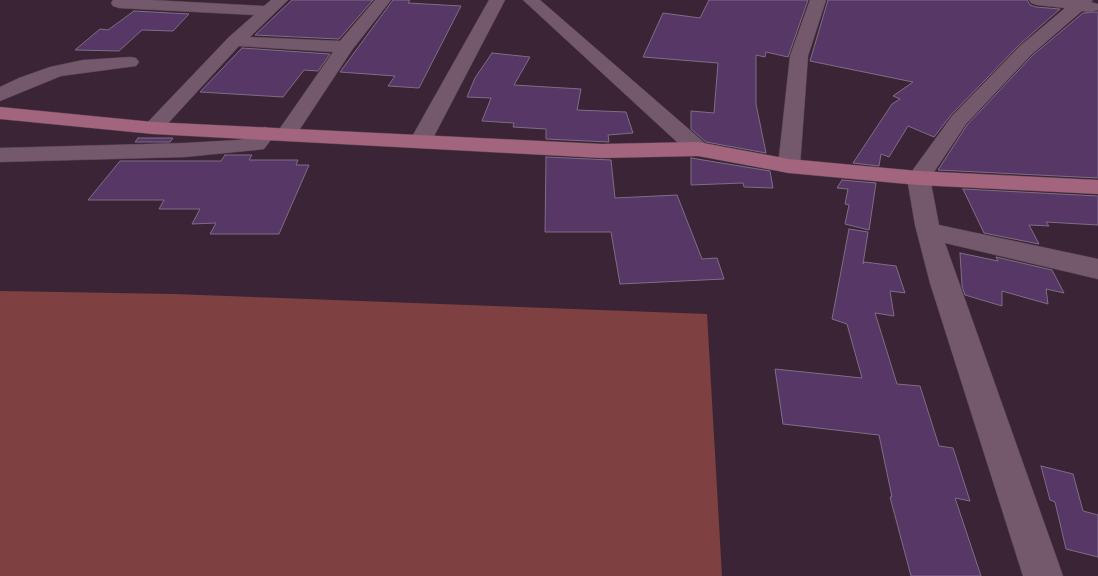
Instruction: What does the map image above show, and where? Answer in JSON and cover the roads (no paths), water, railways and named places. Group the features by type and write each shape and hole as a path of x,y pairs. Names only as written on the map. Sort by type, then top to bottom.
{"main road":[{"path":"0,113 153,128 602,152 698,149 789,166 918,178 1098,187"}],"street":[{"path":"287,134 345,47 382,0"},
{"path":"420,142 497,0"},
{"path":"531,0 698,149"},
{"path":"789,166 799,56 818,0"},
{"path":"1036,0 1088,4"},
{"path":"119,3 273,6"},
{"path":"1043,576 944,283 929,232 918,178 960,120 1026,50 1088,4"},
{"path":"153,128 235,41 273,6"},
{"path":"235,41 345,47"},
{"path":"0,95 26,82 57,71 83,66 130,62"},
{"path":"0,155 185,150 238,146 256,144 265,133"},
{"path":"929,232 1098,269"}]}
